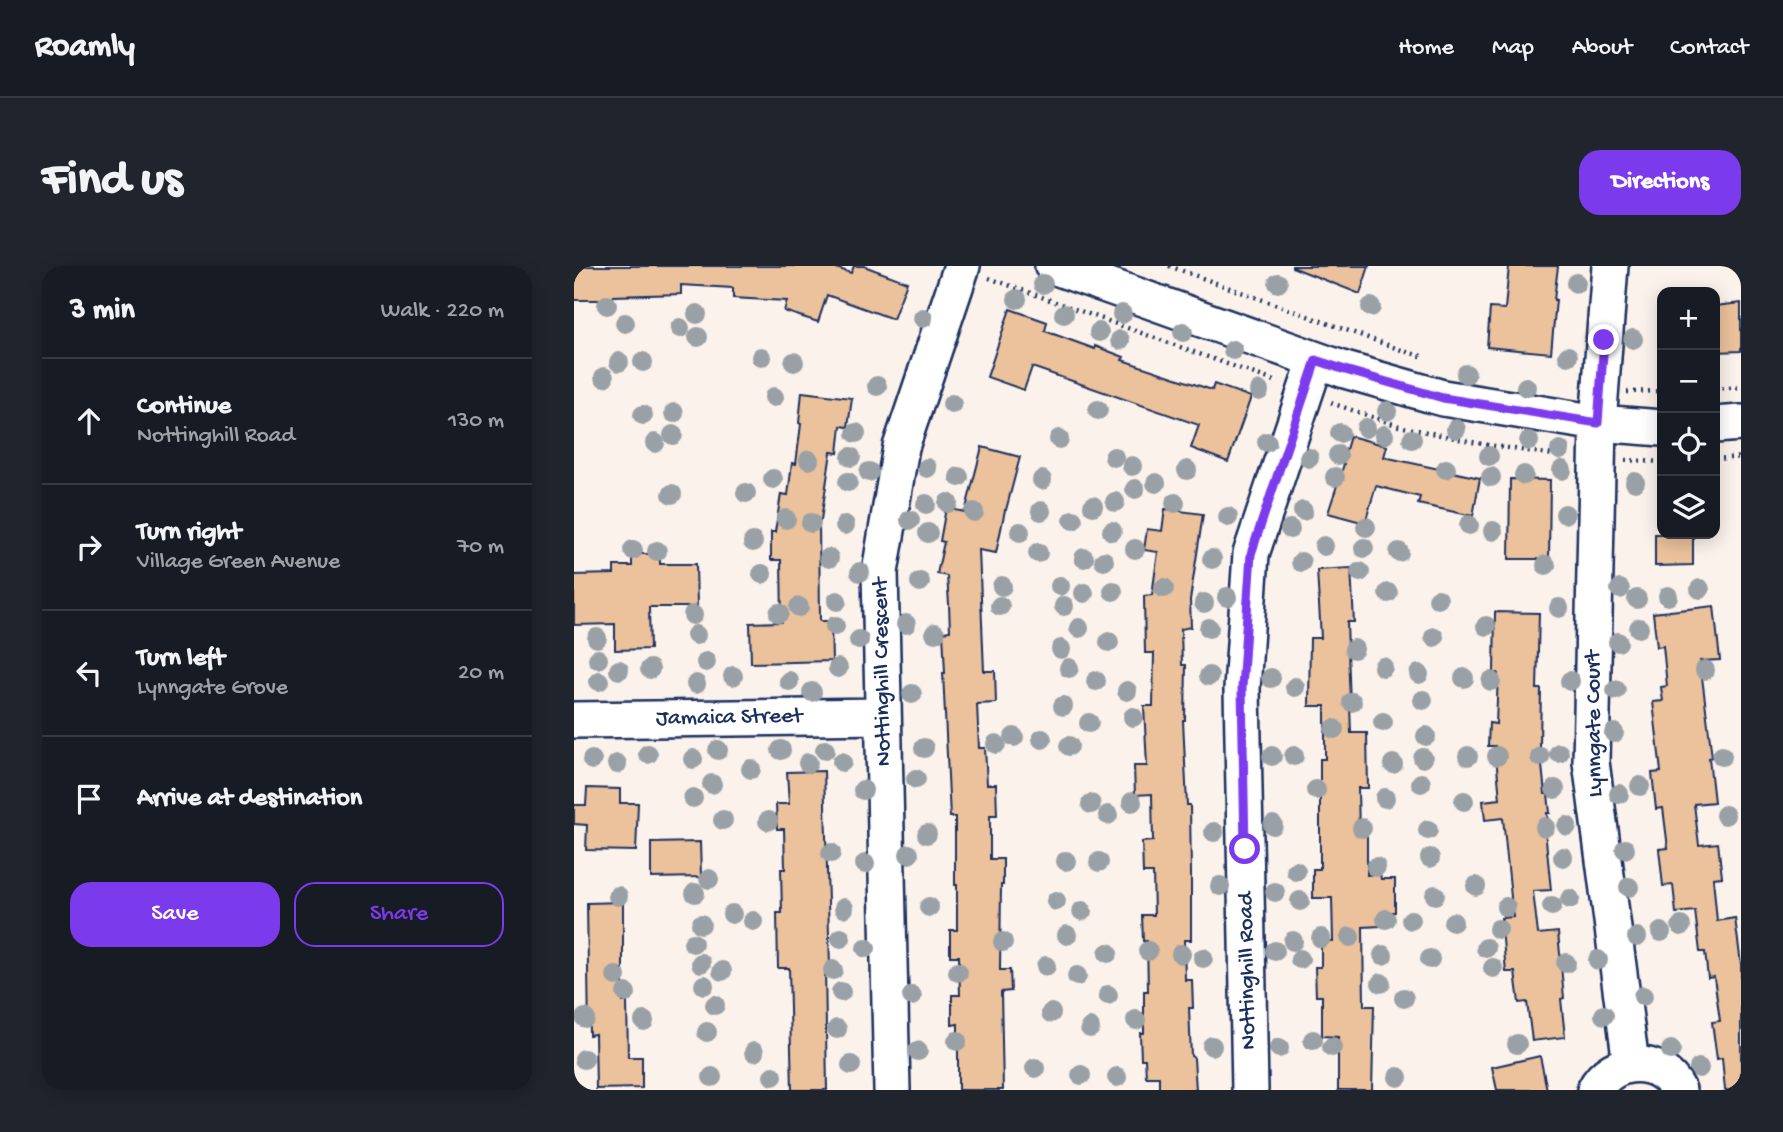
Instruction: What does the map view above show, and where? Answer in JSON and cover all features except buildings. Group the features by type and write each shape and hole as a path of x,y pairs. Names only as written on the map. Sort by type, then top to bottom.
{"street":[{"path":"1053,266 1345,370 1443,398 1598,423 1657,428"},
{"name":"Lynngate Court","path":"1610,266 1598,423 1591,762 1631,1064"},
{"name":"Nottinghill Crescent","path":"891,1090 880,572 901,447 972,271"},
{"name":"Nottinghill Road","path":"1250,1090 1242,688 1251,554 1316,360"},
{"path":"1720,425 1741,423"},
{"name":"Jamaica Street","path":"574,720 883,716"},
{"path":"1595,1090 1607,1074 1618,1067 1631,1064 1656,1068 1667,1075 1678,1090"}],"path":[{"path":"1169,266 1424,357"},
{"path":"972,271 1398,426 1482,444 1577,459 1657,462"},
{"path":"1720,388 1741,387"},
{"path":"1720,459 1741,457"}],"route":[{"path":"1245,849 1242,688 1251,554 1316,360 1443,398 1598,423 1604,340"}]}
